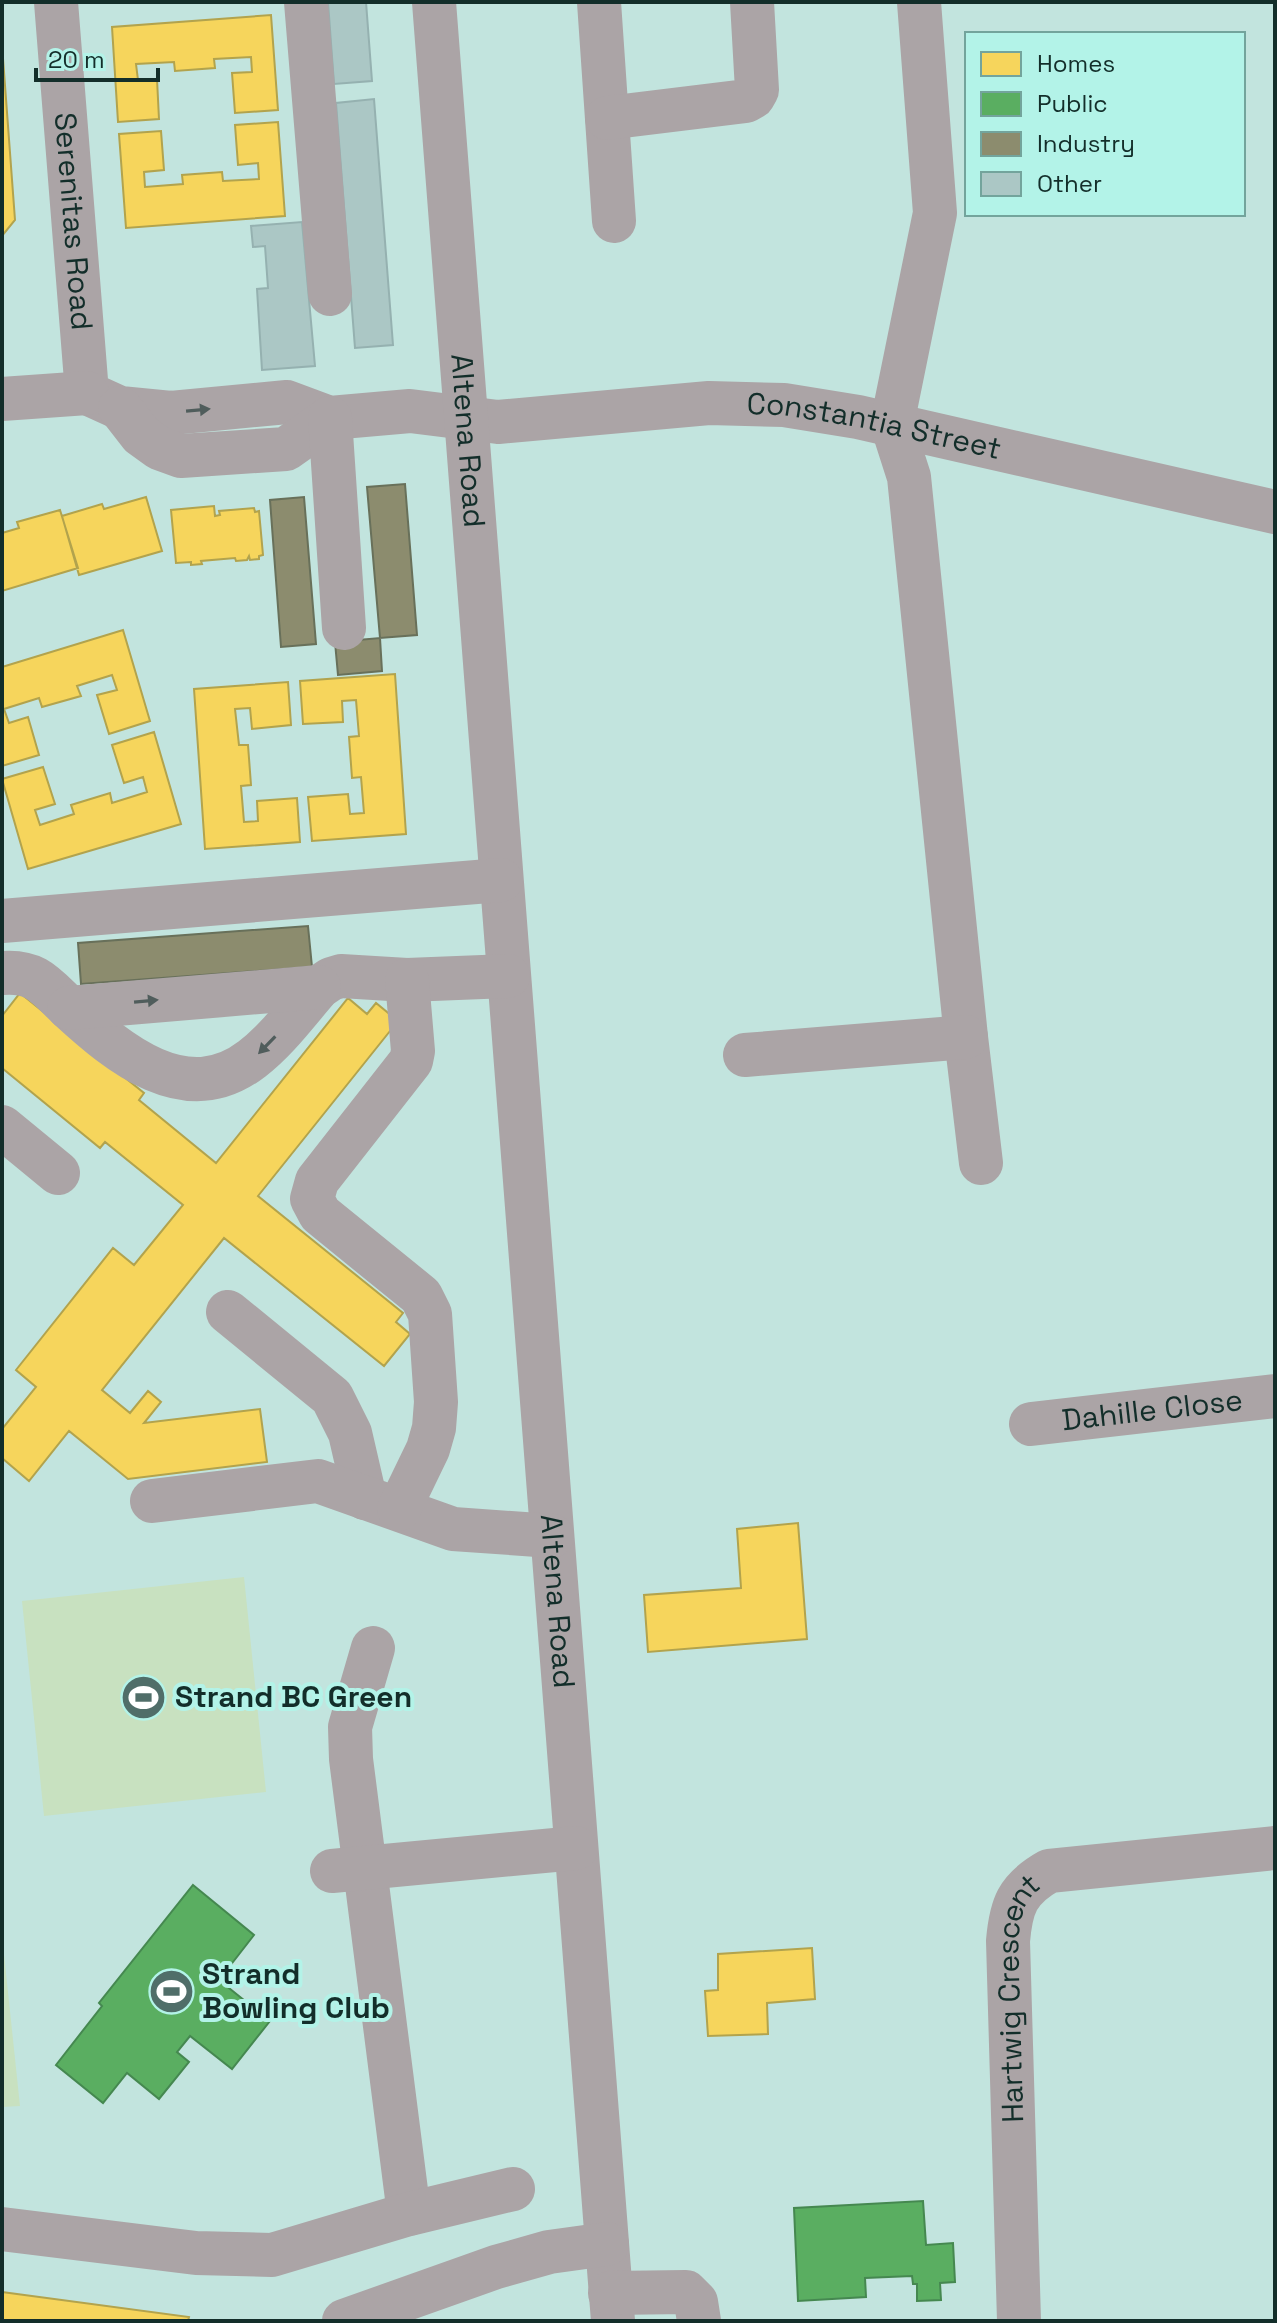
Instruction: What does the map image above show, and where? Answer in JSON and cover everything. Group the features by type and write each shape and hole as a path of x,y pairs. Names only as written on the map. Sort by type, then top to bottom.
{"street":[{"name":"Serenitas Road","path":"56,2 104,400"},
{"path":"306,2 330,294"},
{"name":"Altena Road","path":"434,2 612,2307"},
{"path":"599,2 614,221"},
{"path":"607,118 746,101 753,97 757,90 752,2"},
{"path":"919,2 935,213 892,424 909,477 981,1163"},
{"path":"2,399 104,400 141,435 159,448 181,456 286,449 330,418 410,411 466,418"},
{"name":"Constantia Street","path":"466,418 498,422 709,403 749,403 829,412 1275,512"},
{"path":"330,418 344,628"},
{"path":"2,921 501,880"},
{"path":"2,973 30,974 99,1036 156,1072 170,1077 200,1080 218,1077 250,1061 319,987 331,979 341,976 407,980 508,976"},
{"path":"382,1504 428,1449 434,1428 436,1402 430,1314 421,1296 320,1214 312,1199 317,1181 411,1061 413,1051 407,980"},
{"path":"69,1008 319,987"},
{"path":"745,1055 966,1037"},
{"path":"2,1127 58,1173"},
{"path":"228,1312 332,1397 382,1504"},
{"name":"Dahille Close","path":"1031,1424 1275,1396"},
{"path":"152,1501 318,1481 453,1529 552,1536"},
{"path":"373,1648 350,1727 349,1870 409,2214"},
{"path":"349,1870 576,1848"},
{"name":"Hartwig Crescent","path":"1019,2321 1008,1941 1010,1911 1025,1887 1049,1871 1275,1848"},
{"path":"2,2229 196,2253 272,2255 409,2214 513,2189"},
{"path":"344,2321 496,2267 549,2252 607,2244"},
{"path":"612,2307 686,2292 696,2302 699,2321"}],"green space":[{"name":"Strand BC Green","path":"244,1577 266,1792 44,1816 22,1601"},
{"path":"2,1935 20,2106 2,2107"}],"building: Homes":[{"path":"271,15 278,110 235,113 232,73 252,72 251,57 214,59 215,68 175,71 174,62 136,64 138,80 157,79 159,119 118,122 112,27"},
{"path":"2,45 15,220 2,236"},
{"path":"278,122 285,216 126,228 119,134 161,131 164,170 144,172 145,187 183,184 182,175 222,172 223,181 259,179 258,163 238,165 235,125"},
{"path":"146,497 162,551 79,575 62,516 102,504 104,509"},
{"path":"214,506 215,516 220,515 219,511 254,508 255,512 259,511 263,555 259,559 250,560 249,556 247,560 201,561 202,564 191,565 191,562 176,563 171,510"},
{"path":"60,510 78,568 2,591 2,533 19,528 17,522"},
{"path":"123,630 150,721 109,734 97,695 117,690 112,675 77,686 81,696 42,707 39,698 4,709 9,723 28,717 39,755 2,766 2,667"},
{"path":"395,674 406,834 312,841 308,797 348,794 350,814 364,813 361,777 352,778 349,737 359,736 356,700 342,701 343,722 303,724 300,681"},
{"path":"288,682 291,725 252,729 250,708 235,709 239,745 248,745 251,785 241,786 244,822 258,821 257,801 297,798 300,842 205,849 194,689"},
{"path":"154,732 181,824 28,869 2,779 43,767 55,804 35,810 40,825 74,814 71,805 110,793 112,803 147,792 143,777 124,783 112,745"},
{"path":"20,993 144,1093 139,1100 216,1163 348,998 367,1014 376,1003 398,1021 258,1196 403,1313 396,1322 410,1334 384,1366 224,1238 102,1390 130,1413 148,1391 161,1402 144,1423 260,1409 267,1462 128,1479 69,1431 29,1481 2,1458 2,1429 36,1387 16,1370 113,1248 134,1265 183,1205 105,1142 100,1148 2,1068 2,1016"},
{"path":"798,1523 807,1639 648,1652 644,1595 741,1588 737,1529"},
{"path":"812,1948 815,1999 767,2003 768,2034 708,2036 705,1991 718,1990 718,1954"},
{"path":"2,2292 189,2317 188,2321 2,2321"}],"building: Public":[{"name":"Strand Bowling Club","path":"193,1885 254,1935 219,1980 270,2021 232,2069 190,2036 177,2052 189,2062 159,2099 127,2073 103,2103 56,2065 102,2006 99,2003"},
{"path":"923,2201 926,2245 953,2243 955,2282 940,2283 941,2300 917,2301 917,2284 913,2284 912,2276 865,2278 866,2297 798,2301 794,2208"}],"building: Industry":[{"path":"405,484 417,635 380,638 367,487"},
{"path":"304,497 316,644 281,647 270,500"},
{"path":"380,638 382,671 338,675 335,642"},
{"path":"308,926 312,967 81,984 78,943"}],"building: Other":[{"path":"328,2 366,2 372,81 334,84"},
{"path":"374,99 393,345 355,348 336,103"},
{"path":"302,222 315,366 262,370 257,289 268,288 265,246 253,247 251,226"}],"place":[{"name":"Strand BC Green","path":"144,1697"},
{"name":"Strand Bowling Club","path":"171,1991"}]}
